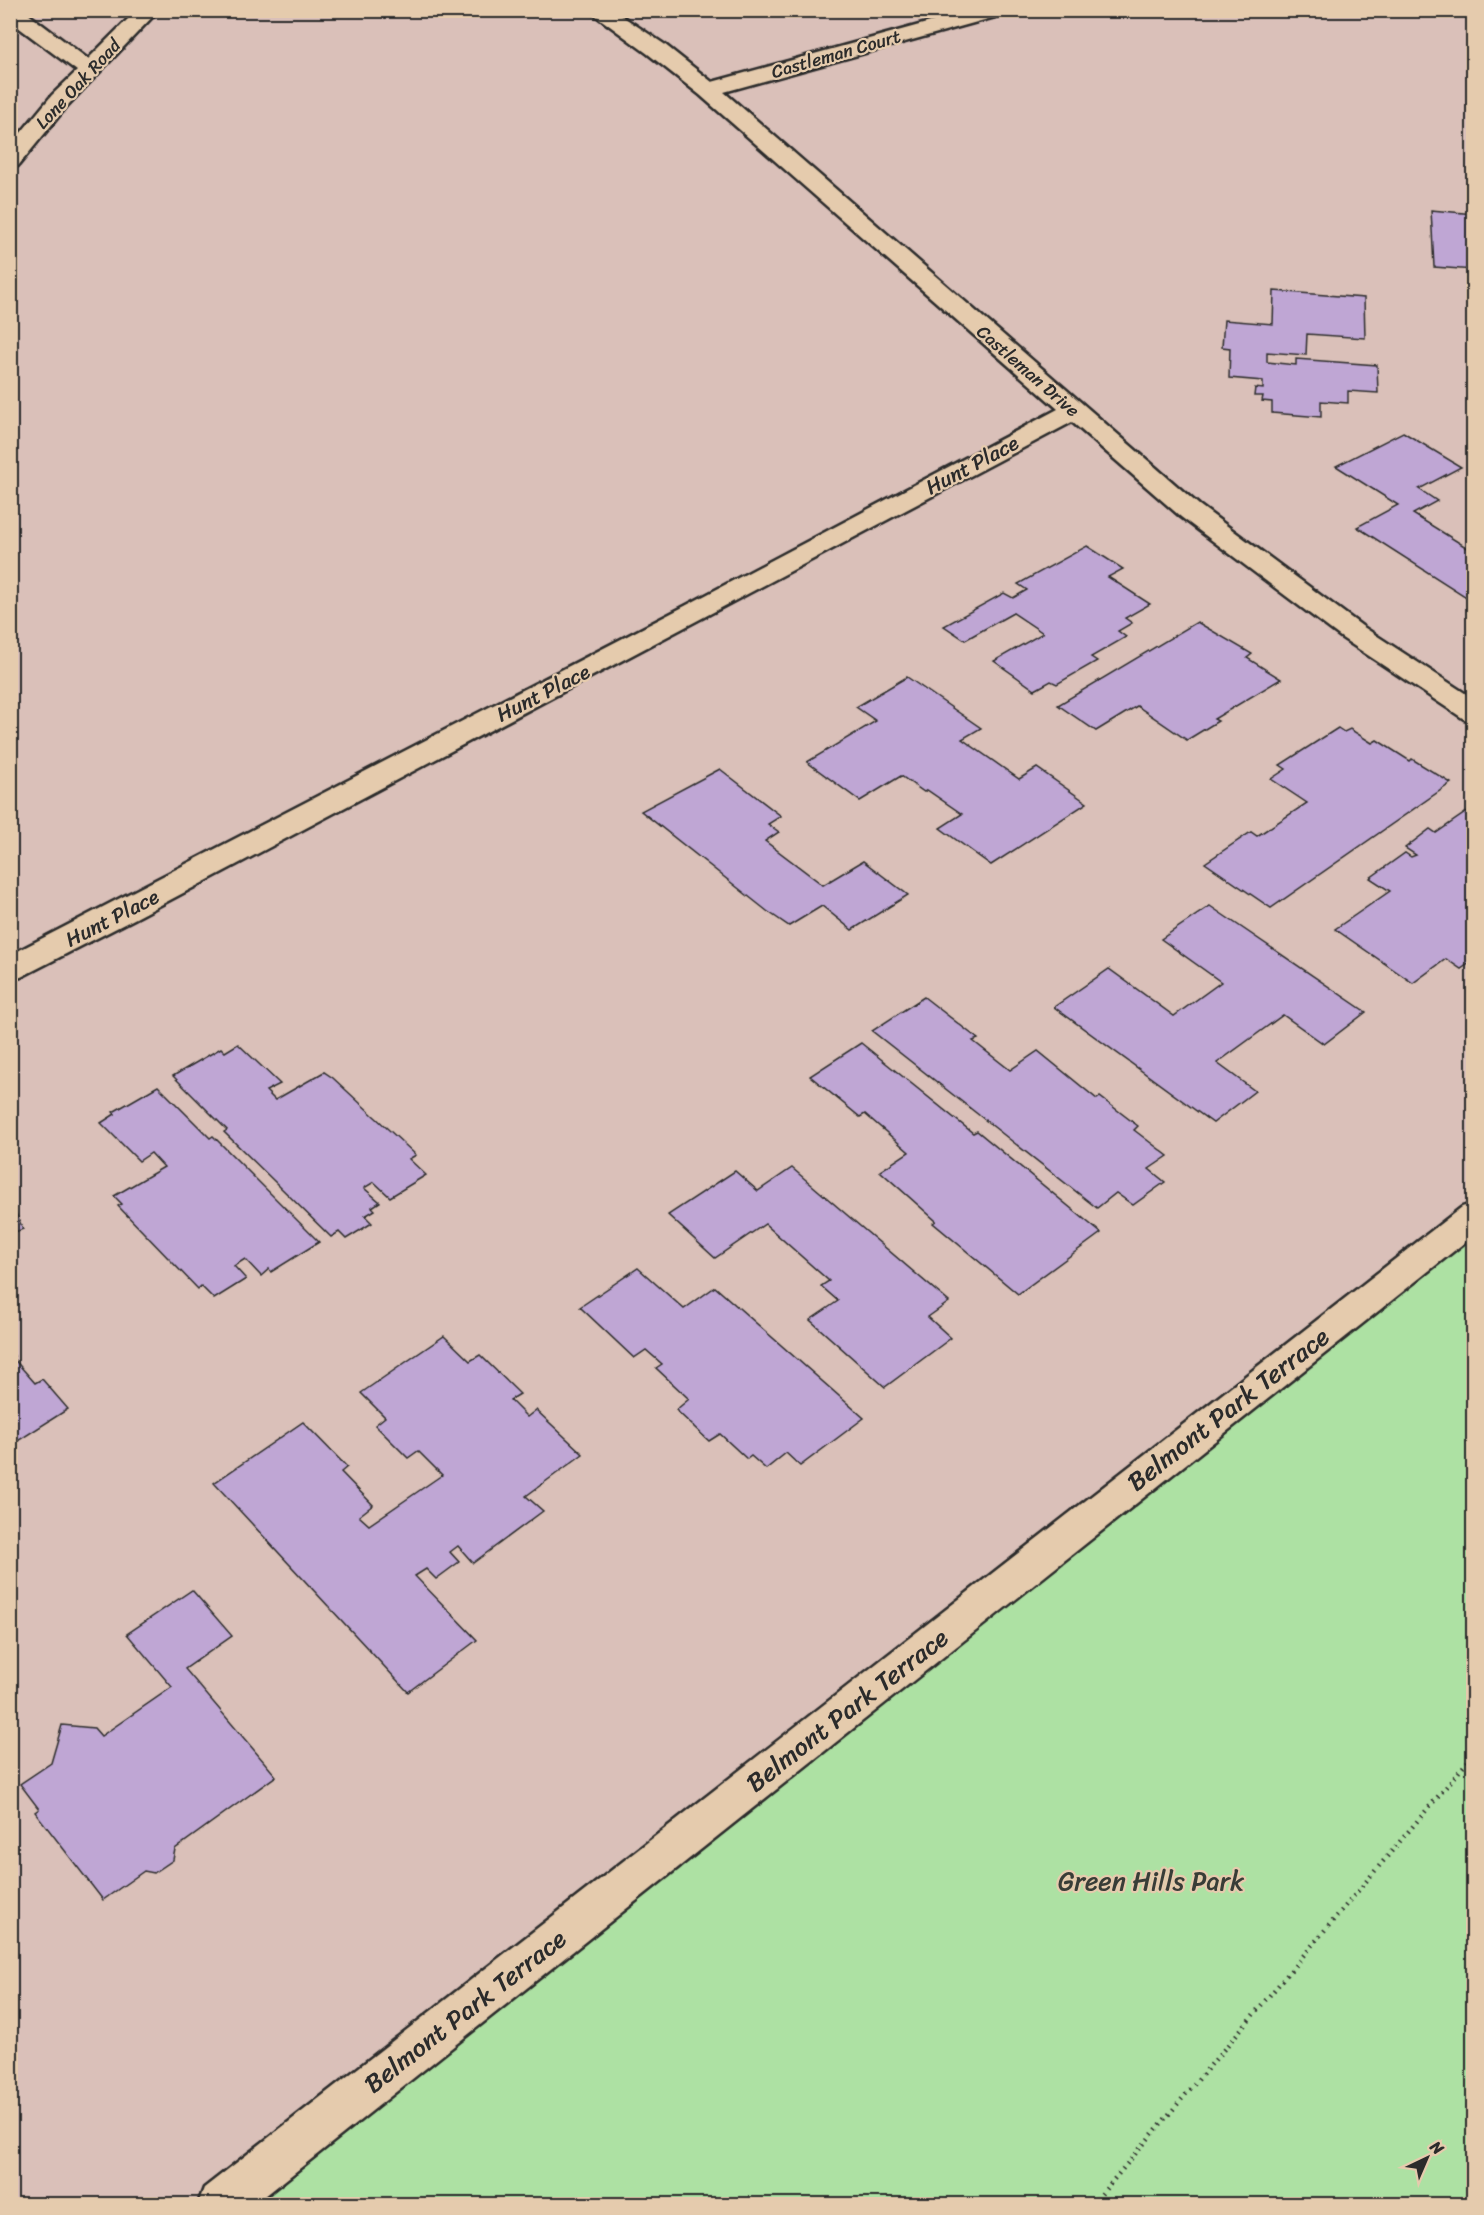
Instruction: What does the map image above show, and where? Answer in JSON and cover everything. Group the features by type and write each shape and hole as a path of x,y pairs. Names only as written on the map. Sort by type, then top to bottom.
{"street":[{"name":"Lone Oak Road","path":"10,160 60,100 149,10"},
{"name":"Castleman Drive","path":"598,10 656,49 708,90 1190,511 1352,632 1473,712"},
{"name":"Castleman Court","path":"708,90 999,10"},
{"path":"10,11 88,70"},
{"name":"Hunt Place","path":"10,969 87,932 314,811 559,685 1073,411"},
{"name":"Belmont Park Terrace","path":"220,2205 1473,1216"}],"path":[{"path":"1093,2205 1473,1754"}],"green space":[{"name":"Green Hills Park","path":"1473,1216 1473,2204 220,2204"}],"building":[{"path":"1431,210 1474,214 1474,270 1434,267"},
{"path":"1274,291 1364,298 1365,338 1307,334 1306,355 1267,352 1267,362 1296,365 1296,359 1377,365 1378,393 1348,391 1348,403 1321,401 1321,417 1272,413 1272,402 1262,401 1263,396 1254,396 1255,388 1263,389 1263,381 1229,378 1230,348 1222,347 1224,320 1273,324"},
{"path":"1403,432 1461,467 1419,489 1437,501 1413,514 1474,552 1474,602 1357,527 1398,505 1336,466"},
{"path":"1087,546 1123,569 1108,577 1150,604 1125,618 1132,623 1118,631 1126,637 1091,657 1097,661 1057,684 1051,681 1035,690 994,661 1043,633 1013,613 965,640 944,626 1004,593 1013,598 1027,590 1018,584"},
{"path":"1197,622 1252,654 1247,658 1281,679 1214,719 1218,721 1187,740 1137,706 1096,731 1058,705"},
{"path":"907,677 981,728 962,739 1019,779 1037,768 1087,803 991,865 940,828 962,814 927,790 924,792 901,776 860,801 807,762 876,721 856,707"},
{"path":"1338,728 1344,732 1350,729 1372,743 1377,740 1451,783 1271,908 1205,863 1251,832 1257,836 1307,803 1271,779 1286,769 1280,765"},
{"path":"720,769 781,816 768,824 779,832 765,841 823,885 863,861 908,895 852,930 822,906 789,926 641,811"},
{"path":"1474,807 1474,960 1461,969 1446,959 1413,983 1335,929 1390,891 1370,878 1405,853 1411,857 1416,855 1405,848 1430,829 1436,833"},
{"path":"1210,906 1366,1012 1324,1044 1283,1015 1217,1063 1255,1091 1213,1123 1054,1007 1109,969 1174,1016 1221,982 1161,939"},
{"path":"924,997 978,1039 973,1041 1010,1070 1038,1051 1097,1099 1100,1097 1138,1126 1134,1130 1168,1156 1149,1169 1165,1182 1133,1205 1116,1193 1097,1208 872,1031"},
{"path":"861,1043 973,1133 977,1131 1101,1233 1018,1294 933,1223 936,1221 880,1171 909,1152 865,1114 860,1117 810,1076"},
{"path":"238,1044 280,1084 266,1091 275,1100 324,1072 333,1078 416,1155 409,1159 426,1175 390,1197 374,1182 364,1188 380,1202 372,1207 375,1210 365,1216 372,1223 346,1239 339,1232 331,1237 224,1132 227,1130 173,1076 221,1048 225,1052"},
{"path":"158,1086 210,1138 213,1136 319,1242 271,1272 269,1269 261,1276 245,1259 234,1266 246,1279 214,1299 201,1286 198,1289 118,1206 122,1204 114,1196 164,1167 151,1153 139,1161 101,1123 115,1114 113,1112"},
{"path":"792,1168 949,1302 928,1317 951,1338 885,1387 810,1320 838,1301 821,1286 829,1281 765,1224 715,1258 668,1215 735,1171 758,1191"},
{"path":"10,1200 23,1229 10,1234"},
{"path":"638,1268 684,1309 715,1287 864,1418 800,1466 786,1453 766,1469 751,1456 747,1459 720,1434 709,1441 676,1410 689,1399 656,1368 662,1364 646,1350 634,1358 580,1307"},
{"path":"444,1336 470,1361 480,1355 520,1394 510,1400 527,1417 536,1410 583,1454 526,1496 543,1511 473,1563 458,1546 450,1552 459,1562 436,1579 426,1569 415,1576 477,1640 408,1692 214,1483 303,1422 347,1467 341,1472 373,1505 359,1516 369,1525 442,1475 418,1451 408,1458 375,1425 385,1417 361,1393"},
{"path":"10,1352 35,1383 42,1379 68,1409 10,1446"},
{"path":"192,1590 232,1636 185,1669 276,1776 175,1849 173,1860 154,1873 144,1871 103,1900 35,1812 39,1809 20,1784 51,1763 62,1725 94,1728 101,1736 172,1687 127,1634"}]}
